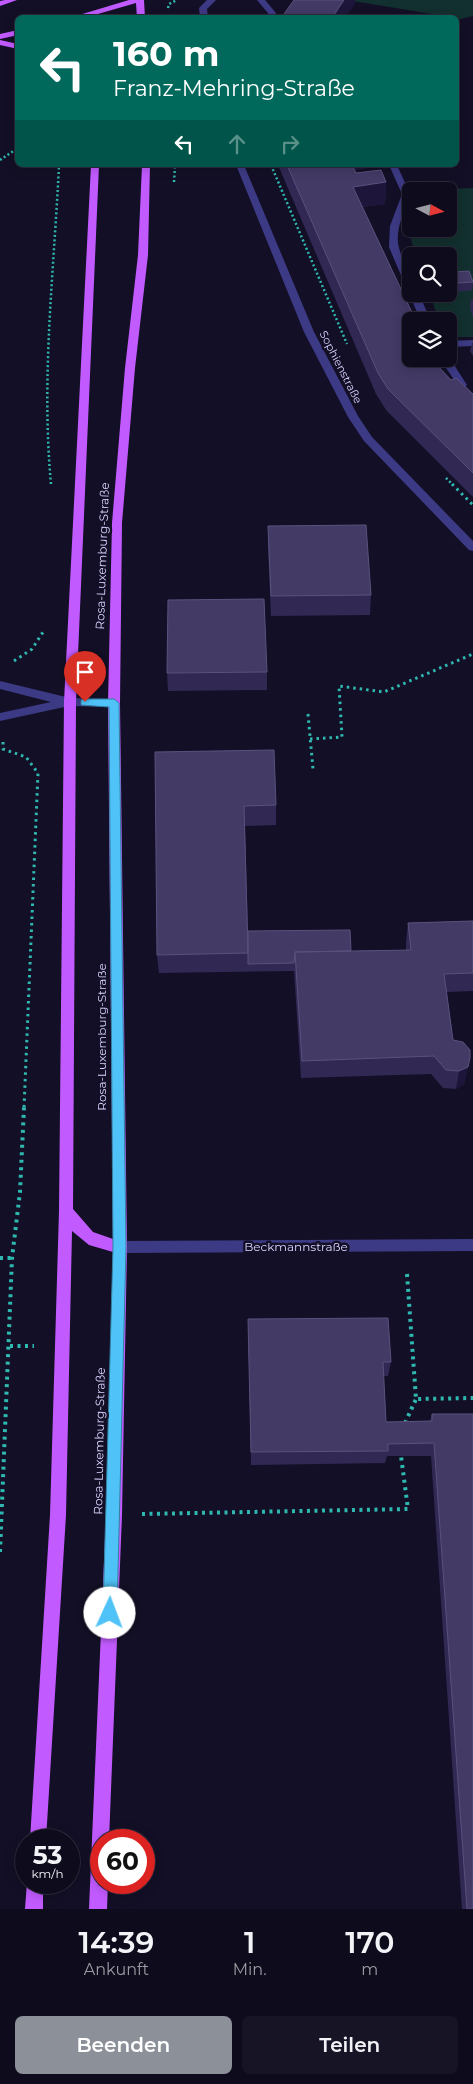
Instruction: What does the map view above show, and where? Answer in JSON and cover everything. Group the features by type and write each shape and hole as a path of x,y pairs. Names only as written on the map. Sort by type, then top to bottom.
{"main road":[{"path":"0,4 13,0"},
{"path":"92,0 95,14 139,0 141,15"},
{"path":"0,37 15,33"},
{"path":"0,42 15,46"},
{"name":"Rosa-Luxemburg-Straße","path":"39,1829 58,1515 66,1211 70,702 95,167"},
{"name":"Rosa-Luxemburg-Straße","path":"98,1909 114,1515 120,1247 114,703 117,523 130,368 143,255 146,167"},
{"path":"66,1211 83,1234 97,1244 120,1247"},
{"path":"34,1909 35,1894"}],"street":[{"path":"204,15 203,8 212,0"},
{"path":"261,0 272,13 271,15"},
{"name":"Sophienstraße","path":"241,167 309,332 353,417 368,439 473,547"},
{"path":"394,167 406,194 395,226 394,247 402,266"},
{"path":"457,344 473,343"},
{"path":"450,367 462,385"},
{"path":"3,686 70,702 114,703"},
{"path":"2,717 70,702"},
{"name":"Beckmannstraße","path":"120,1247 473,1245"}],"path":[{"path":"167,10 170,4 177,0"},
{"path":"0,160 15,150"},
{"path":"52,488 46,445 47,361 57,224 59,167"},
{"path":"272,167 350,351"},
{"path":"445,477 473,505"},
{"path":"3,686 5,665 22,658 38,643 46,627"},
{"path":"310,739 342,737 339,686 384,692 473,654"},
{"path":"308,714 313,769"},
{"path":"0,1552 12,1258 20,1192 38,773 26,757 3,749 2,717"},
{"path":"404,1426 416,1398 405,1246"},
{"path":"0,1258 12,1258"},
{"path":"416,1398 473,1398"},
{"path":"114,1515 408,1509 401,1456"}],"green space":[{"path":"347,0 473,0 473,16 459,20 459,15 438,15"},
{"path":"473,188 473,337 457,337 457,312 436,312 433,302 457,302 457,247 414,247 411,240 412,238 458,238 458,189"}],"building":[{"path":"294,0 344,0 334,15 283,15"},
{"path":"288,167 353,167 356,173 381,170 386,182 353,187 402,291 402,302 407,302 412,312 402,312 402,367 439,367 451,380 456,378 473,394 473,473 388,389 378,373"},
{"path":"469,271 473,282 458,283 457,272"},
{"path":"366,525 371,595 271,596 268,526"},
{"path":"264,599 267,672 167,673 168,600"},
{"path":"274,750 276,805 244,806 248,953 157,955 155,752"},
{"path":"473,921 473,973 444,974 453,1040 463,1042 470,1050 468,1067 459,1071 446,1070 434,1056 302,1061 295,952 411,950 408,923"},
{"path":"350,930 351,951 295,952 294,963 248,964 248,931"},
{"path":"388,1318 391,1362 383,1362 386,1422 432,1421 432,1414 473,1414 473,1909 467,1909 434,1443 388,1444 388,1451 251,1452 248,1319"}],"route":[{"path":"85,702 114,703 120,1247 110,1613"}]}
